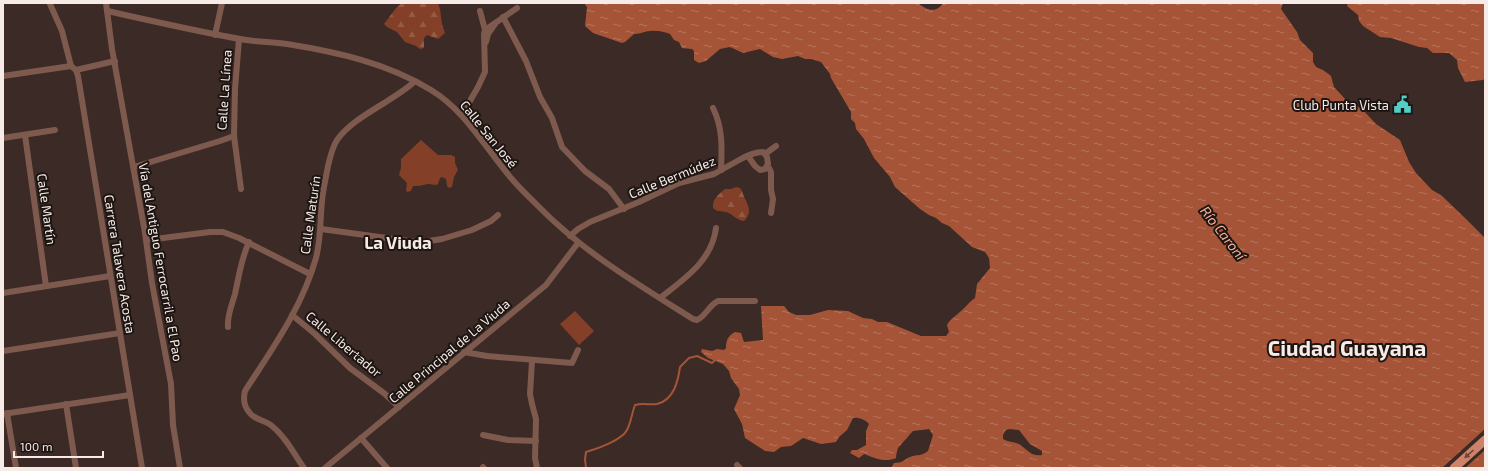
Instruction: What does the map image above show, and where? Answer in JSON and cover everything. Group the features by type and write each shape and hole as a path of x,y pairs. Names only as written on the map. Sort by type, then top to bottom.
{"main road":[{"path":"1454,468 1485,440"}],"street":[{"name":"Vía del Antiguo Ferrocarril a El Pao","path":"106,3 152,283 171,384 173,425 180,468"},
{"path":"215,34 222,3"},
{"name":"Carrera Talavera Acosta","path":"50,4 62,31 73,68 93,167 142,468"},
{"path":"485,30 517,8"},
{"name":"Calle San José","path":"107,11 239,39 284,44 339,54 371,63 414,82 436,94 455,108 510,177 570,236 578,243 660,298 697,320 701,318 714,303 718,301 755,300"},
{"path":"462,115 485,72 485,30 480,11"},
{"path":"484,48 488,34 501,18"},
{"path":"501,18 526,60 540,97 552,118 562,147 585,171 609,189 624,208"},
{"name":"Calle La Línea","path":"134,167 234,136 235,89 239,39"},
{"path":"3,76 73,68 115,61"},
{"name":"Calle Maturín","path":"304,468 272,426 252,416 248,412 244,391 269,354 303,296 316,257 321,229 324,186 330,158 337,140 353,125 414,82"},
{"path":"713,108 720,130 722,153 721,170"},
{"path":"3,138 55,130"},
{"name":"Calle Martín","path":"25,135 46,286"},
{"path":"234,136 241,189"},
{"name":"Calle Bermúdez","path":"570,236 582,226 679,183 709,176 739,160 748,156 763,153 776,146"},
{"path":"748,156 757,169 762,170 767,166 769,161 763,153"},
{"path":"767,166 771,172 771,190 773,200 771,213"},
{"path":"321,229 409,242 429,241 472,230 491,221 498,215"},
{"path":"660,298 685,279 698,266 712,245 716,228"},
{"path":"146,240 217,232 229,234 249,242 310,274"},
{"path":"228,328 229,315 243,257 249,242"},
{"name":"Calle Principal de La Viuda","path":"325,468 546,285 578,243"},
{"path":"3,293 110,276"},
{"name":"Calle Libertador","path":"292,315 315,334 350,368 385,394 399,407"},
{"path":"3,351 120,333"},
{"path":"464,352 532,361 572,363 578,350"},
{"path":"532,361 530,394 536,419 535,458 537,468"},
{"path":"16,468 5,414 130,395"},
{"path":"66,404 76,468"},
{"path":"483,435 536,442"},
{"path":"361,438 387,468"}],"green space":[{"path":"402,3 438,3 445,33 438,39 427,35 424,38 424,48 420,49 405,42 397,32 384,24 396,8"},
{"path":"421,140 438,155 451,155 455,157 455,163 458,170 454,177 452,187 449,188 447,186 446,179 442,177 436,185 428,184 413,186 411,191 407,192 407,183 399,175 401,159"},
{"path":"736,187 740,188 742,191 749,210 749,213 744,221 726,212 718,211 713,208 716,197 720,193 725,189"},
{"path":"575,311 594,331 579,345 560,324"}],"water":[{"name":"Río Caroní","path":"584,3 918,3 924,8 934,10 943,3 1283,3 1281,9 1297,32 1300,40 1313,53 1313,62 1316,67 1331,76 1334,87 1346,100 1362,109 1376,124 1400,140 1409,162 1416,173 1432,190 1441,195 1485,238 1485,468 892,468 894,463 901,462 910,457 923,454 928,451 933,435 929,429 913,431 898,448 896,458 884,460 864,454 859,458 850,453 852,450 857,450 866,445 866,431 869,424 859,418 853,418 847,430 836,442 821,444 803,438 791,446 781,447 774,452 765,451 745,438 742,424 734,409 740,395 739,389 731,378 729,371 723,364 708,358 701,352 702,349 712,351 717,349 724,350 726,348 728,338 735,332 741,333 744,342 763,340 761,306 784,306 789,312 796,315 810,315 828,310 848,311 863,318 872,319 878,322 887,322 921,336 946,336 949,332 947,325 951,319 975,298 977,284 990,268 989,258 985,252 972,247 949,226 920,209 895,187 890,177 874,158 864,139 856,129 855,123 851,119 851,112 830,74 821,62 798,56 782,59 773,57 760,49 743,53 730,47 720,49 706,61 699,63 694,60 694,51 692,49 682,48 679,42 674,40 670,34 658,31 648,31 634,34 622,43 593,33 585,26 587,7","holes":["1006,430 1019,430 1030,444 1042,451 1042,455 1032,454 1019,444 1003,439 1003,435"]},
{"path":"1348,3 1485,3 1485,78 1483,80 1465,82 1458,68 1457,60 1449,53 1433,53 1427,48 1391,38 1380,37 1363,26 1359,21 1358,15 1347,6"}],"pier":[{"path":"1485,429 1485,450 1465,468 1442,468"}],"waterway":[{"path":"586,468 586,452 609,444 624,434 627,430 635,405 657,404 663,402 671,394 676,384 680,367 689,358 697,356 712,363 716,359"}],"place":[{"name":"Club Punta Vista","path":"1402,105"}],"district":[{"name":"La Viuda","path":"398,243"},
{"name":"Ciudad Guayana","path":"1347,349"}]}
